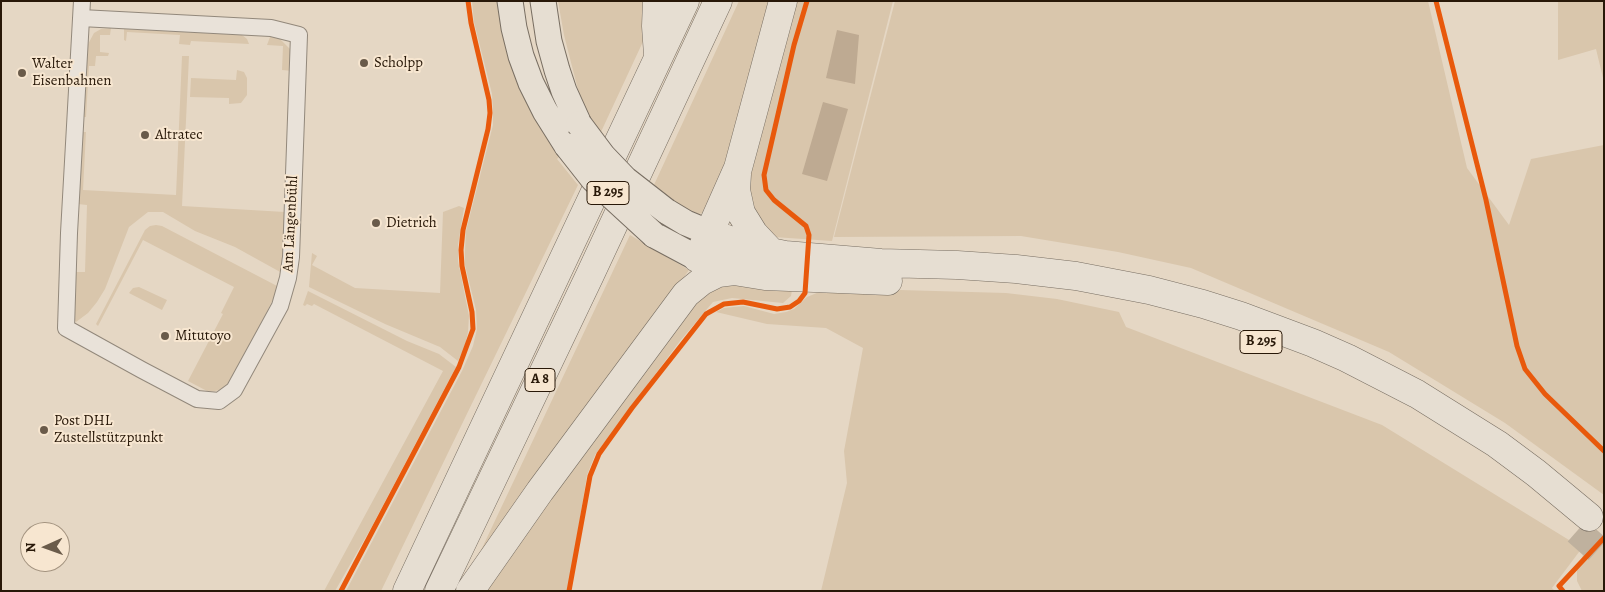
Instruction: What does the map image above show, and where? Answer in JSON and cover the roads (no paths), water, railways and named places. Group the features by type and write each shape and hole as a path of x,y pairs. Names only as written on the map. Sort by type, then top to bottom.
{"highway":[{"path":"657,1 656,26 659,59"},
{"name":"A 8","path":"407,591 685,1"},
{"name":"A 8","path":"438,591 574,310 718,1"},
{"path":"686,294 697,258 738,168 783,1"},
{"path":"738,168 736,190 741,213 754,234 799,264"},
{"name":"B 295","path":"710,233 730,242 799,264 956,283 1072,294 1147,308 1219,327 1278,348 1342,376 1412,413 1480,455 1527,490 1583,524"},
{"name":"B 295","path":"697,258 734,271 764,276 799,264"},
{"path":"470,591 540,491 686,294 702,281 718,273 734,271"}],"main road":[{"name":"B 295","path":"510,1 521,56 531,83 545,111 567,146 593,179 654,235 697,258"},
{"name":"B 295","path":"543,1 549,41 556,70 579,124 603,156 625,179 666,211 686,223 710,233"}],"street":[{"name":"Am Längenbühl","path":"82,1 70,215 66,328 198,399 219,401 234,390 280,306 288,278 291,249 299,35 264,28 82,18"}],"tunnel":[{"path":"1577,531 1604,555"}],"place":[{"name":"Scholpp","path":"364,63"},
{"name":"Walter Eisenbahnen","path":"22,73"},
{"name":"Altratec","path":"145,135"},
{"name":"Dietrich","path":"376,223"},
{"name":"Mitutoyo","path":"165,336"},
{"name":"Post DHL Zustellstützpunkt","path":"44,430"}]}
